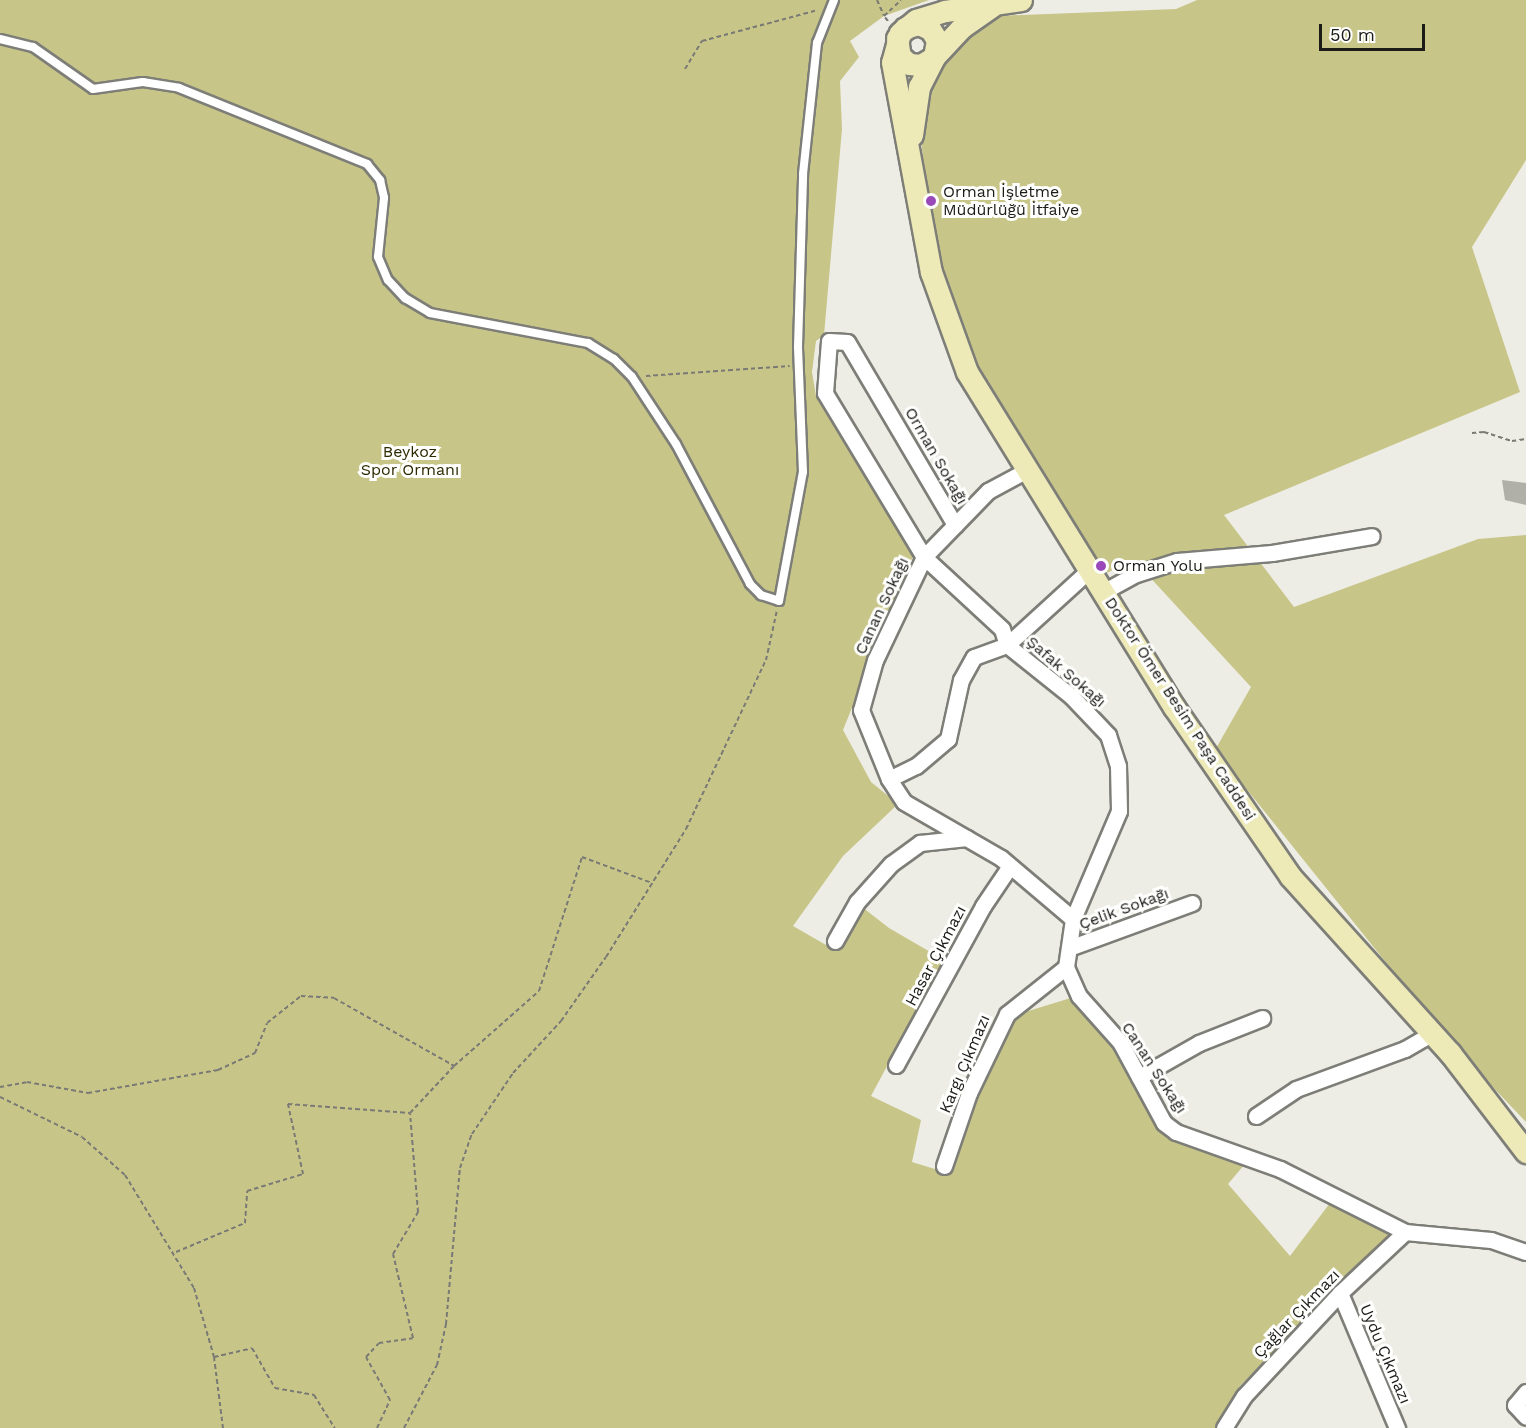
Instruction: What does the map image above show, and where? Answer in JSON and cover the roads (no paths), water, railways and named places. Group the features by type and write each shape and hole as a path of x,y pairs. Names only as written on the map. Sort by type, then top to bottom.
{"street":[{"path":"901,33 918,24 930,28 937,40 934,57 921,65 909,64 900,56 901,33 916,20 945,11 1021,0"},
{"path":"911,163 914,108 919,87 934,57 960,28 994,5"},
{"name":"Doktor Ömer Besim Paşa Caddesi","path":"901,33 892,62 893,78 931,272 947,326 967,372 1174,707 1290,876 1432,1033 1526,1152"},
{"name":"Orman Sokağı","path":"825,393 829,341 848,342 955,525 988,491 1028,470"},
{"name":"Şafak Sokağı","path":"825,393 924,557 1002,629 1007,645 1071,696 1108,735 1118,765 1119,811 1073,919"},
{"name":"Canan Sokağı","path":"955,525 924,557 875,660 861,710 889,779 904,802 1010,866 1073,919"},
{"path":"1103,592 1136,574 1177,561 1272,553 1372,536"},
{"path":"889,779 916,766 948,739 961,680 974,657 1007,645 1089,570"},
{"path":"836,941 857,902 891,864 920,843 967,838"},
{"name":"Hasar Çıkmazı","path":"896,1065 983,906 1010,866"},
{"name":"Çelik Sokağı","path":"1069,948 1192,903"},
{"path":"1066,967 1073,919"},
{"name":"Canan Sokağı","path":"1066,967 1079,996 1120,1042 1164,1123 1176,1132 1280,1169 1405,1232 1491,1240 1526,1252"},
{"name":"Kargı Çıkmazı","path":"944,1166 969,1093 1006,1014 1066,967"},
{"path":"1139,1077 1198,1043 1262,1018"},
{"path":"1256,1116 1296,1089 1405,1049 1432,1033"},
{"name":"Çağlar Çıkmazı","path":"1224,1428 1244,1396 1340,1293 1405,1232"},
{"name":"Uydu Çıkmazı","path":"1340,1293 1397,1428"},
{"path":"1526,1392 1515,1405 1526,1417"}],"lane":[{"path":"0,39 33,47 93,89 143,82 179,88 367,164 380,180 384,198 378,257 388,280 405,298 430,313 588,343 632,377 676,444 750,584 761,595 779,601 803,472 798,365 804,174 818,43 832,3"}],"place":[{"name":"Orman İşletme Müdürlüğü İtfaiye","path":"931,201"},
{"name":"Orman Yolu","path":"1101,566"}],"park label":[{"name":"Beykoz Spor Ormanı","path":"410,461"}]}
